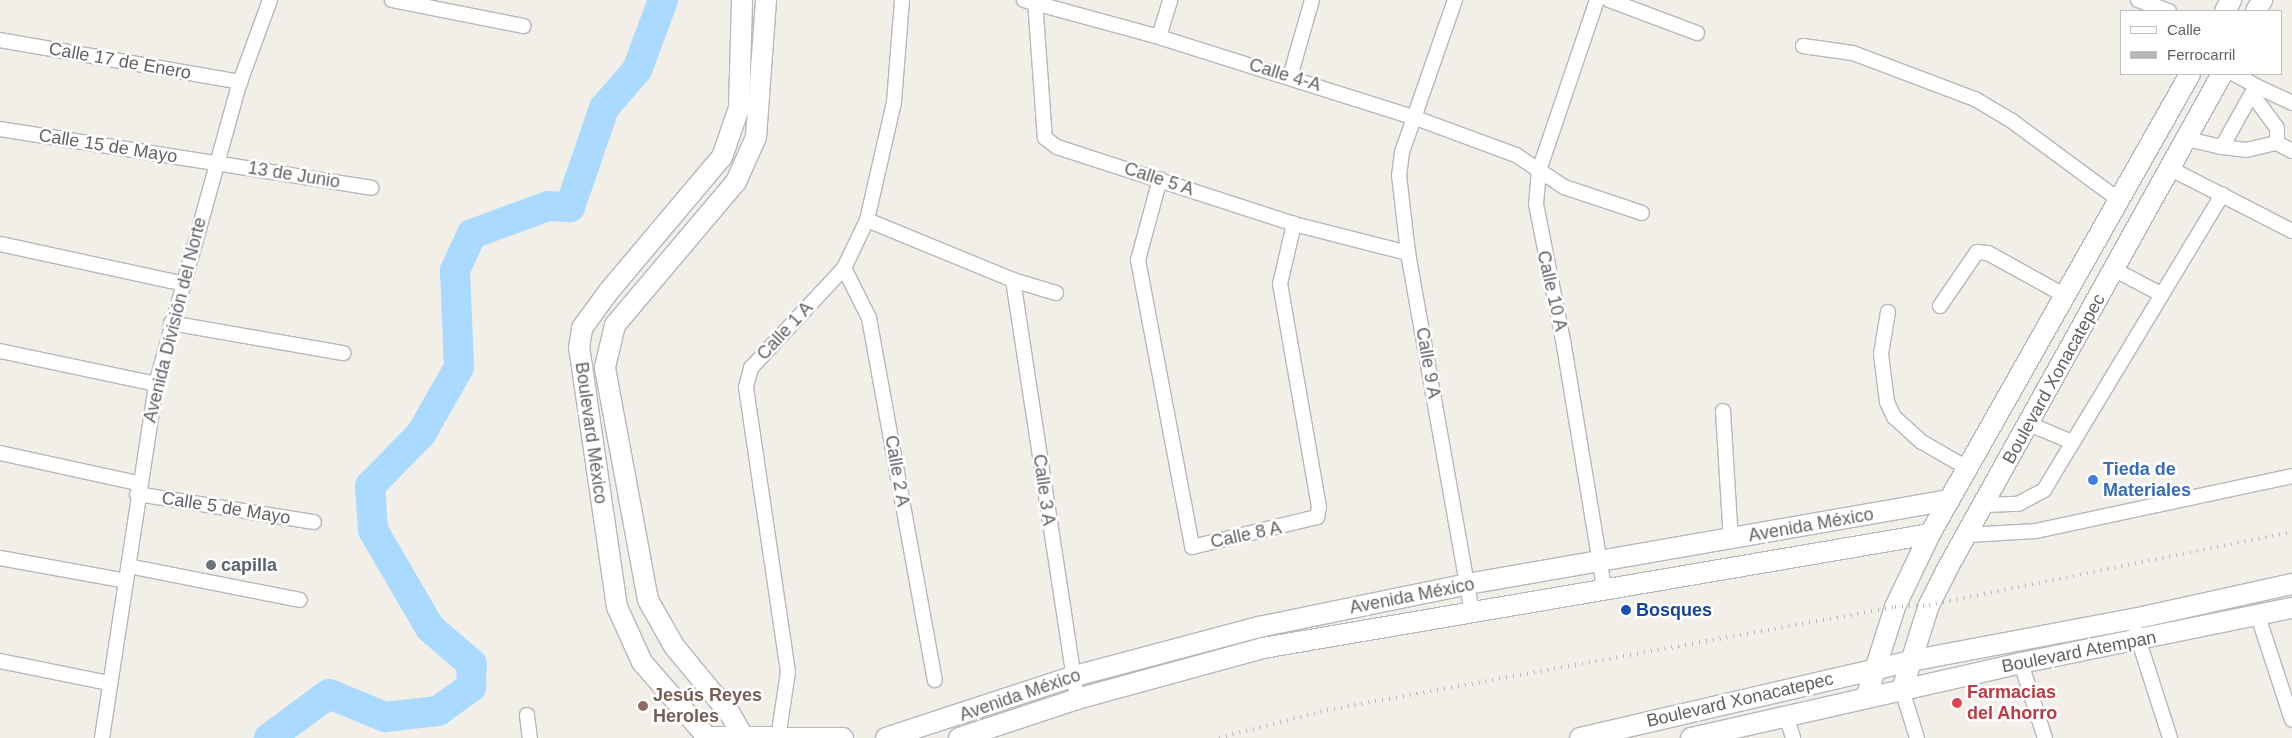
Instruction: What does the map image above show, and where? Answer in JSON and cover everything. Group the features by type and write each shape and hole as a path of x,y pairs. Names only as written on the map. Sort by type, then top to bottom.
{"street":[{"name":"Avenida División del Norte","path":"102,738 138,489 156,384 181,283 240,82 270,0"},
{"path":"392,0 523,26"},
{"name":"Boulevard México","path":"708,738 642,662 618,607 579,348 582,328 609,292 722,157 740,108 742,0"},
{"name":"Boulevard México","path":"744,737 730,714 674,646 648,600 605,367 615,325 736,182 756,137 766,0"},
{"name":"Calle 1 A","path":"778,737 788,672 746,387 751,368 844,268 867,220 894,102 902,0"},
{"path":"1159,37 1170,0"},
{"path":"1290,77 1312,0"},
{"name":"Calle 9 A","path":"1455,0 1414,117 1399,175 1408,253 1472,611"},
{"name":"Calle 10 A","path":"1597,0 1539,170 1538,230 1564,346 1604,588"},
{"path":"1609,0 1697,33"},
{"path":"2138,0 2166,10"},
{"name":"Calle 4-A","path":"1031,1 1159,37 1414,117 1516,155 1564,187 1642,213"},
{"name":"Calle 5 A","path":"1031,1 1045,138 1058,147 1294,224 1408,253"},
{"name":"Calle 17 de Enero","path":"0,40 240,82"},
{"path":"1803,46 1853,52 1975,99 2012,121 2119,200"},
{"name":"Boulevard Xonacatepec","path":"1691,738 1787,718 1866,698 1872,671 1897,601 1930,534 2189,75"},
{"name":"Boulevard Xonacatepec","path":"1902,690 1929,605 2221,75"},
{"path":"2235,75 2254,90 2292,103"},
{"path":"2222,148 2254,90"},
{"path":"2254,90 2277,128 2277,143"},
{"name":"Calle 15 de Mayo","path":"0,130 216,163"},
{"path":"2187,139 2222,148 2246,150 2277,143 2292,151"},
{"name":"13 de Junio","path":"216,163 371,188"},
{"path":"2171,169 2292,230"},
{"name":"Calle 8 A","path":"1160,179 1138,260 1192,547 1317,517 1319,507 1280,284 1294,224"},
{"path":"1984,505 2018,504 2044,490 2222,195"},
{"path":"867,220 1013,280 1056,293"},
{"path":"0,244 181,283"},
{"path":"1940,306 1977,252 1988,253 2066,296"},
{"name":"Calle 2 A","path":"844,268 869,318 935,680"},
{"path":"2115,270 2161,294"},
{"name":"Calle 3 A","path":"1013,280 1072,677 1077,699"},
{"path":"1888,312 1881,354 1887,402 1894,417 1922,442 1967,468"},
{"path":"171,323 343,353"},
{"path":"0,351 156,384"},
{"path":"1723,410 1731,540"},
{"path":"2029,424 2072,442"},
{"name":"Calle 5 de Mayo","path":"0,453 138,489 314,522"},
{"path":"1968,535 2036,532 2292,476"},
{"name":"Avenida México","path":"886,738 1072,677 1260,627 1468,584 1599,564 1949,500"},
{"name":"Avenida México","path":"959,738 1077,699 1263,648 1604,588 1930,534"},
{"path":"0,558 126,581"},
{"path":"128,566 300,600"},
{"name":"Boulevard Atempan","path":"1872,671 1910,661 2133,619 2292,584"},
{"name":"Boulevard Atempan","path":"1866,698 2021,663 2138,641 2292,608"},
{"path":"2258,616 2292,720"},
{"path":"2133,619 2138,641 2170,738"},
{"path":"0,661 109,684"},
{"path":"2021,663 2045,738"},
{"name":"Boulevard Xonacatepec","path":"1580,738 1872,671"},
{"path":"1902,690 1917,738"},
{"path":"527,716 530,738"},
{"path":"1787,718 1793,738"},
{"path":"708,738 843,738"}],"waterway":[{"path":"269,738 329,694 385,717 438,711 471,687 472,664 430,628 373,530 370,486 421,434 459,367 455,270 472,234 548,206 570,207 604,108 637,70 663,0"}],"railway":[{"path":"1219,738 1327,710 1895,607 1929,605 2292,532"}],"place":[{"name":"Tieda de Materiales","path":"2093,480"},
{"name":"capilla","path":"211,565"},
{"name":"Bosques","path":"1626,610"},
{"name":"Farmacias del Ahorro","path":"1957,703"},
{"name":"Jesús Reyes Heroles","path":"643,706"}]}
